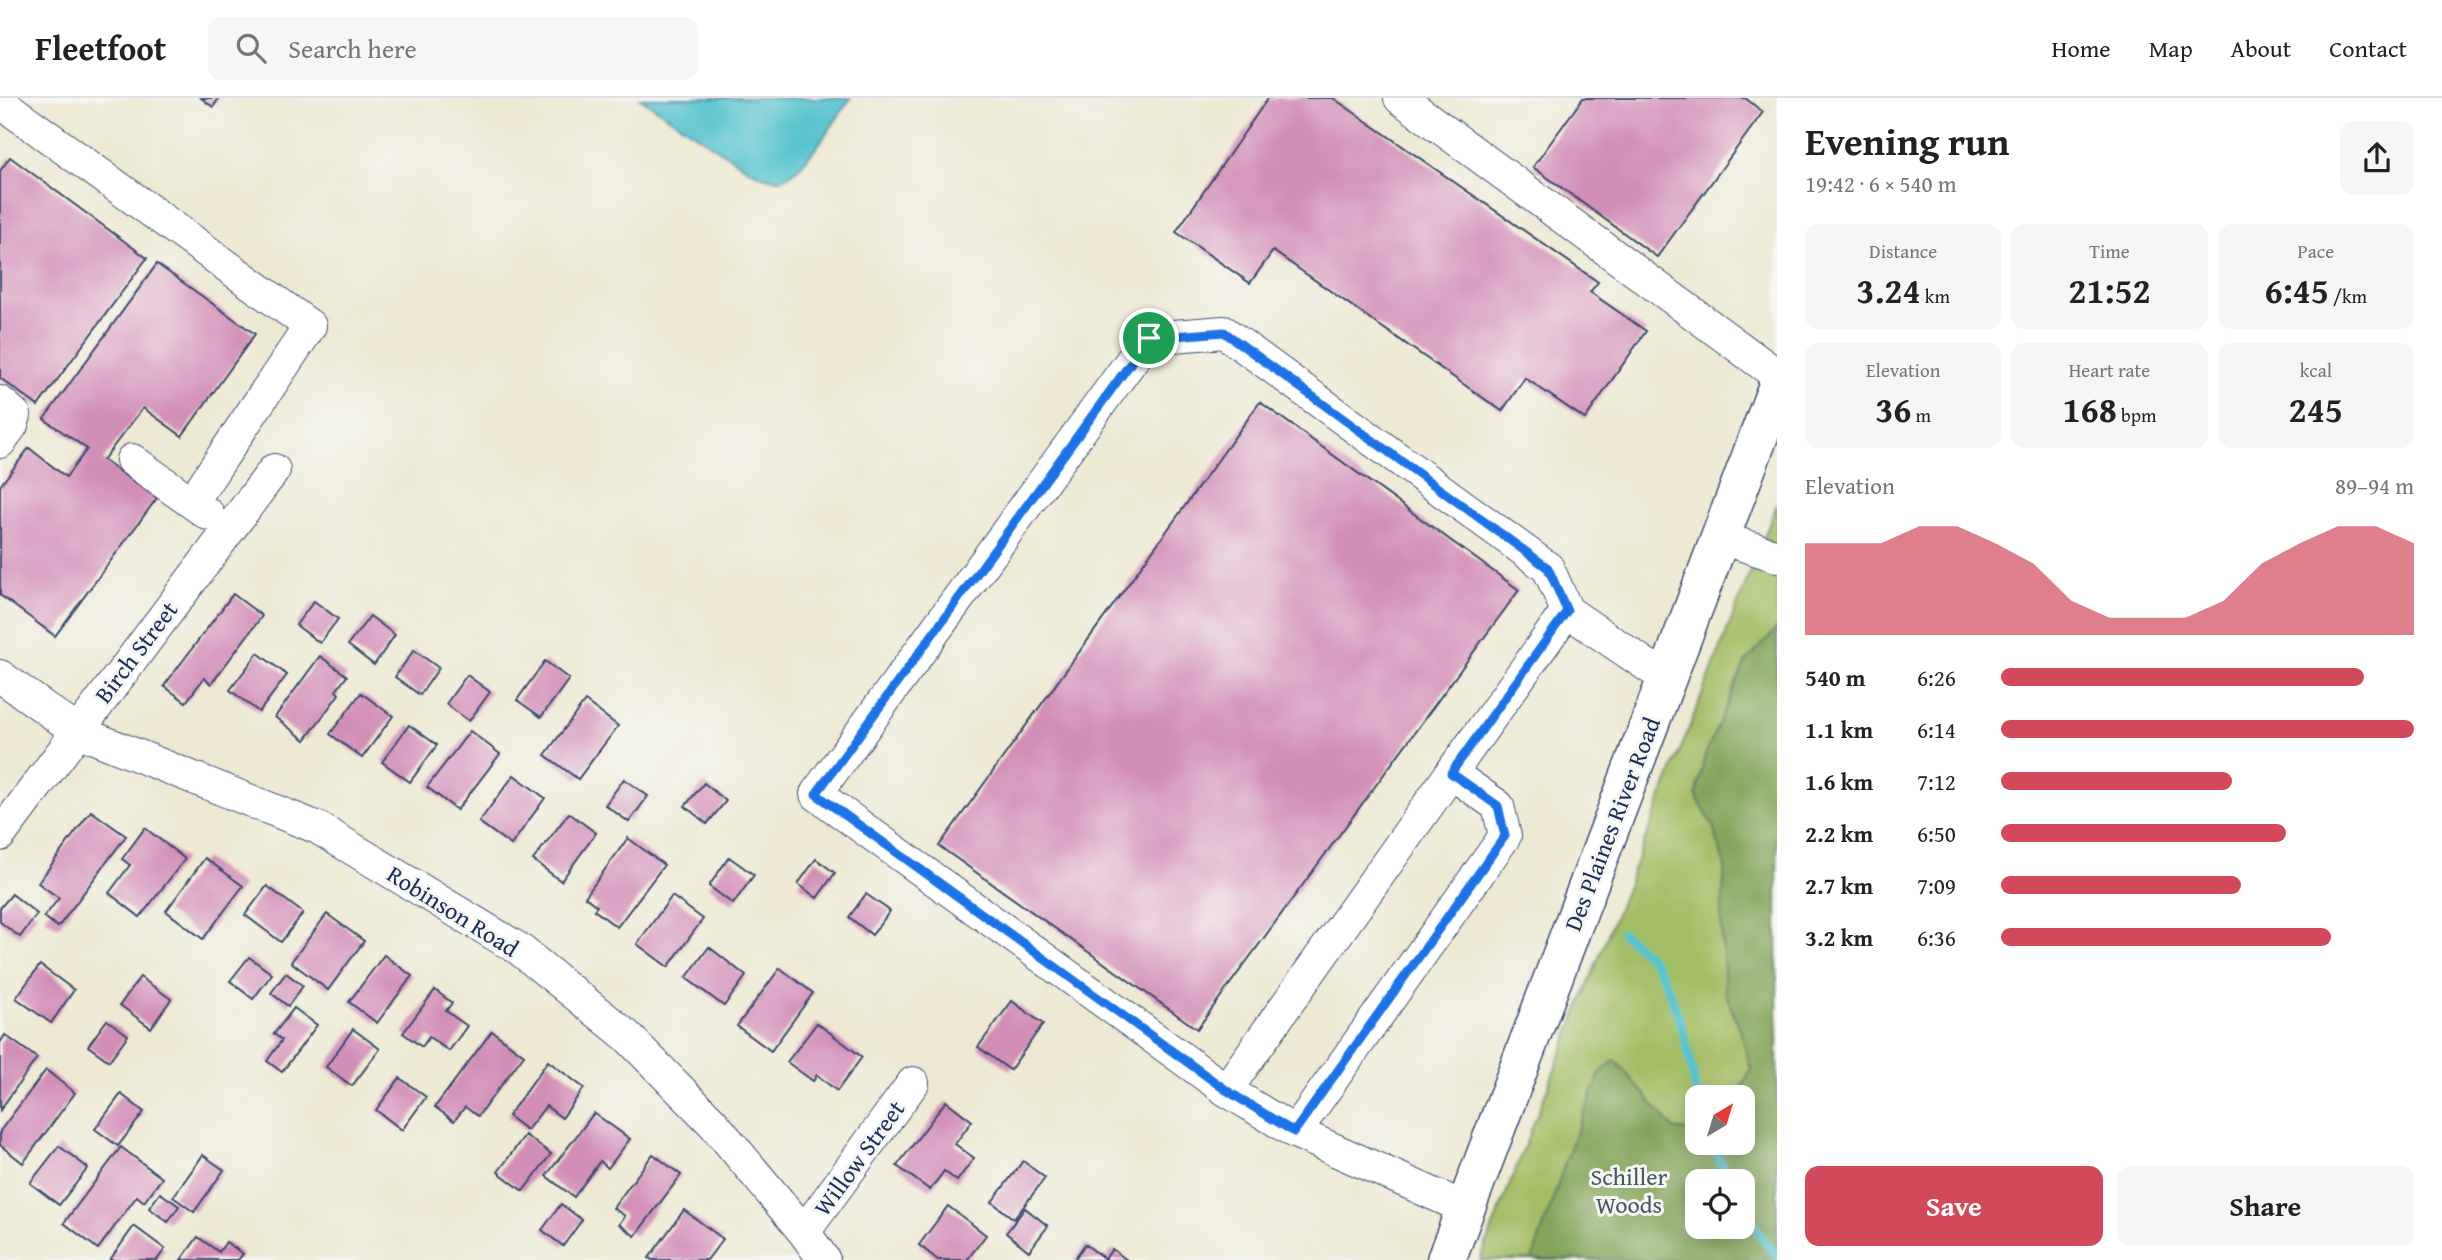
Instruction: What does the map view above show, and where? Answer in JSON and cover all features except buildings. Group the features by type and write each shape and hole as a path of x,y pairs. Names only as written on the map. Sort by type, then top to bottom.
{"main road":[{"name":"Des Plaines River Road","path":"1446,1260 1777,388"}],"street":[{"path":"1400,98 1777,374"},
{"path":"0,102 310,326 192,502"},
{"path":"1467,1209 1294,1132 1226,1090 816,794 1149,338 1224,332 1548,568 1567,611 1667,679"},
{"path":"0,401 15,415 12,425 0,442"},
{"path":"132,460 230,528"},
{"name":"Birch Street","path":"0,835 274,470"},
{"path":"1721,538 1777,556"},
{"path":"1226,1090 1567,611"},
{"name":"Robinson Road","path":"0,676 77,730 318,828 519,949 627,1036 713,1123 824,1260"},
{"path":"1294,1132 1505,836 1498,806 1451,773"},
{"name":"Willow Street","path":"804,1232 913,1083"}],"green space":[{"path":"1777,504 1777,1260 1480,1260"},
{"name":"Schiller Woods","path":"1777,628 1777,1260 1532,1260 1574,1137 1601,1072 1615,1060 1675,1130 1685,1130 1685,1155 1755,1155 1755,1085 1743,1085 1751,1069 1740,1029 1725,992 1721,920 1725,867 1713,826 1696,796 1705,755 1745,663"}],"water":[{"path":"640,98 851,98 798,168 789,175 775,179 745,167"}],"waterway":[{"path":"1622,933 1654,963 1663,978 1678,1014 1695,1085"},
{"path":"1717,1155 1724,1169"},
{"path":"1755,1226 1777,1256"}],"route":[{"path":"1224,332 1548,568 1567,611 1451,773 1498,806 1505,836 1294,1132 1226,1090 816,794 1149,338 1224,332"}]}
